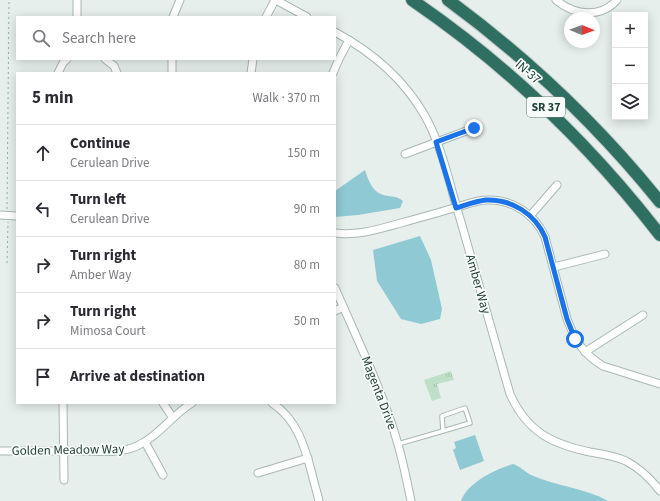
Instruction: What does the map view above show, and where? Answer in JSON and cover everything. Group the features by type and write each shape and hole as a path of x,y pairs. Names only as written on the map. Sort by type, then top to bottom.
{"highway":[{"name":"IN-37","path":"412,0 468,40 550,110 607,169 660,235"},
{"name":"IN-37","path":"448,0 515,52 560,93 613,147 660,202"}],"street":[{"path":"77,0 77,16"},
{"path":"173,16 180,0"},
{"path":"267,16 275,0 305,16"},
{"path":"556,0 576,12 588,13 601,11 616,1"},
{"name":"Amber Way","path":"336,33 375,57 399,80 425,116 436,142 510,394 519,411 532,427 555,442 575,449 627,461 640,470 660,491"},
{"path":"333,72 349,40"},
{"path":"58,72 66,60"},
{"path":"106,60 114,66 117,72"},
{"path":"172,60 172,72"},
{"path":"251,72 252,60"},
{"path":"405,154 474,128"},
{"path":"530,216 557,185"},
{"path":"336,233 351,234 374,230 480,201 494,200 515,206 530,216 542,230 548,245 572,332 578,344 597,362 608,368 660,384"},
{"path":"3,215 16,216"},
{"path":"554,267 605,254"},
{"name":"Magenta Drive","path":"336,290 381,393 398,444 411,501"},
{"path":"336,310 343,307"},
{"path":"585,352 643,315"},
{"path":"64,404 64,480"},
{"path":"163,404 173,418"},
{"name":"Golden Meadow Way","path":"0,451 120,451 132,448 156,435 173,418 191,404"},
{"path":"273,404 286,415 294,425 308,458 319,501"},
{"path":"145,442 163,475"},
{"path":"258,473 308,458"}],"lane":[{"path":"398,444 443,431 470,423 465,408 442,416 443,431"}],"path":[{"path":"7,263 8,227 3,215 8,201 9,0"}],"green space":[{"path":"451,371 454,380 437,384 441,398 432,401 424,380"}],"water":[{"path":"365,170 375,190 384,195 403,201 400,208 336,217 336,190"},
{"path":"420,236 431,260 442,309 440,319 421,324 401,319 377,281 373,250"},
{"path":"475,435 484,461 460,470 453,450 456,448 454,442"},
{"path":"513,464 541,479 590,493 608,501 461,501 469,488 482,478 498,469"}],"route":[{"path":"474,128 436,142 456,208 480,201 494,200 515,206 530,216 542,230 548,245 567,319 575,339"}]}
